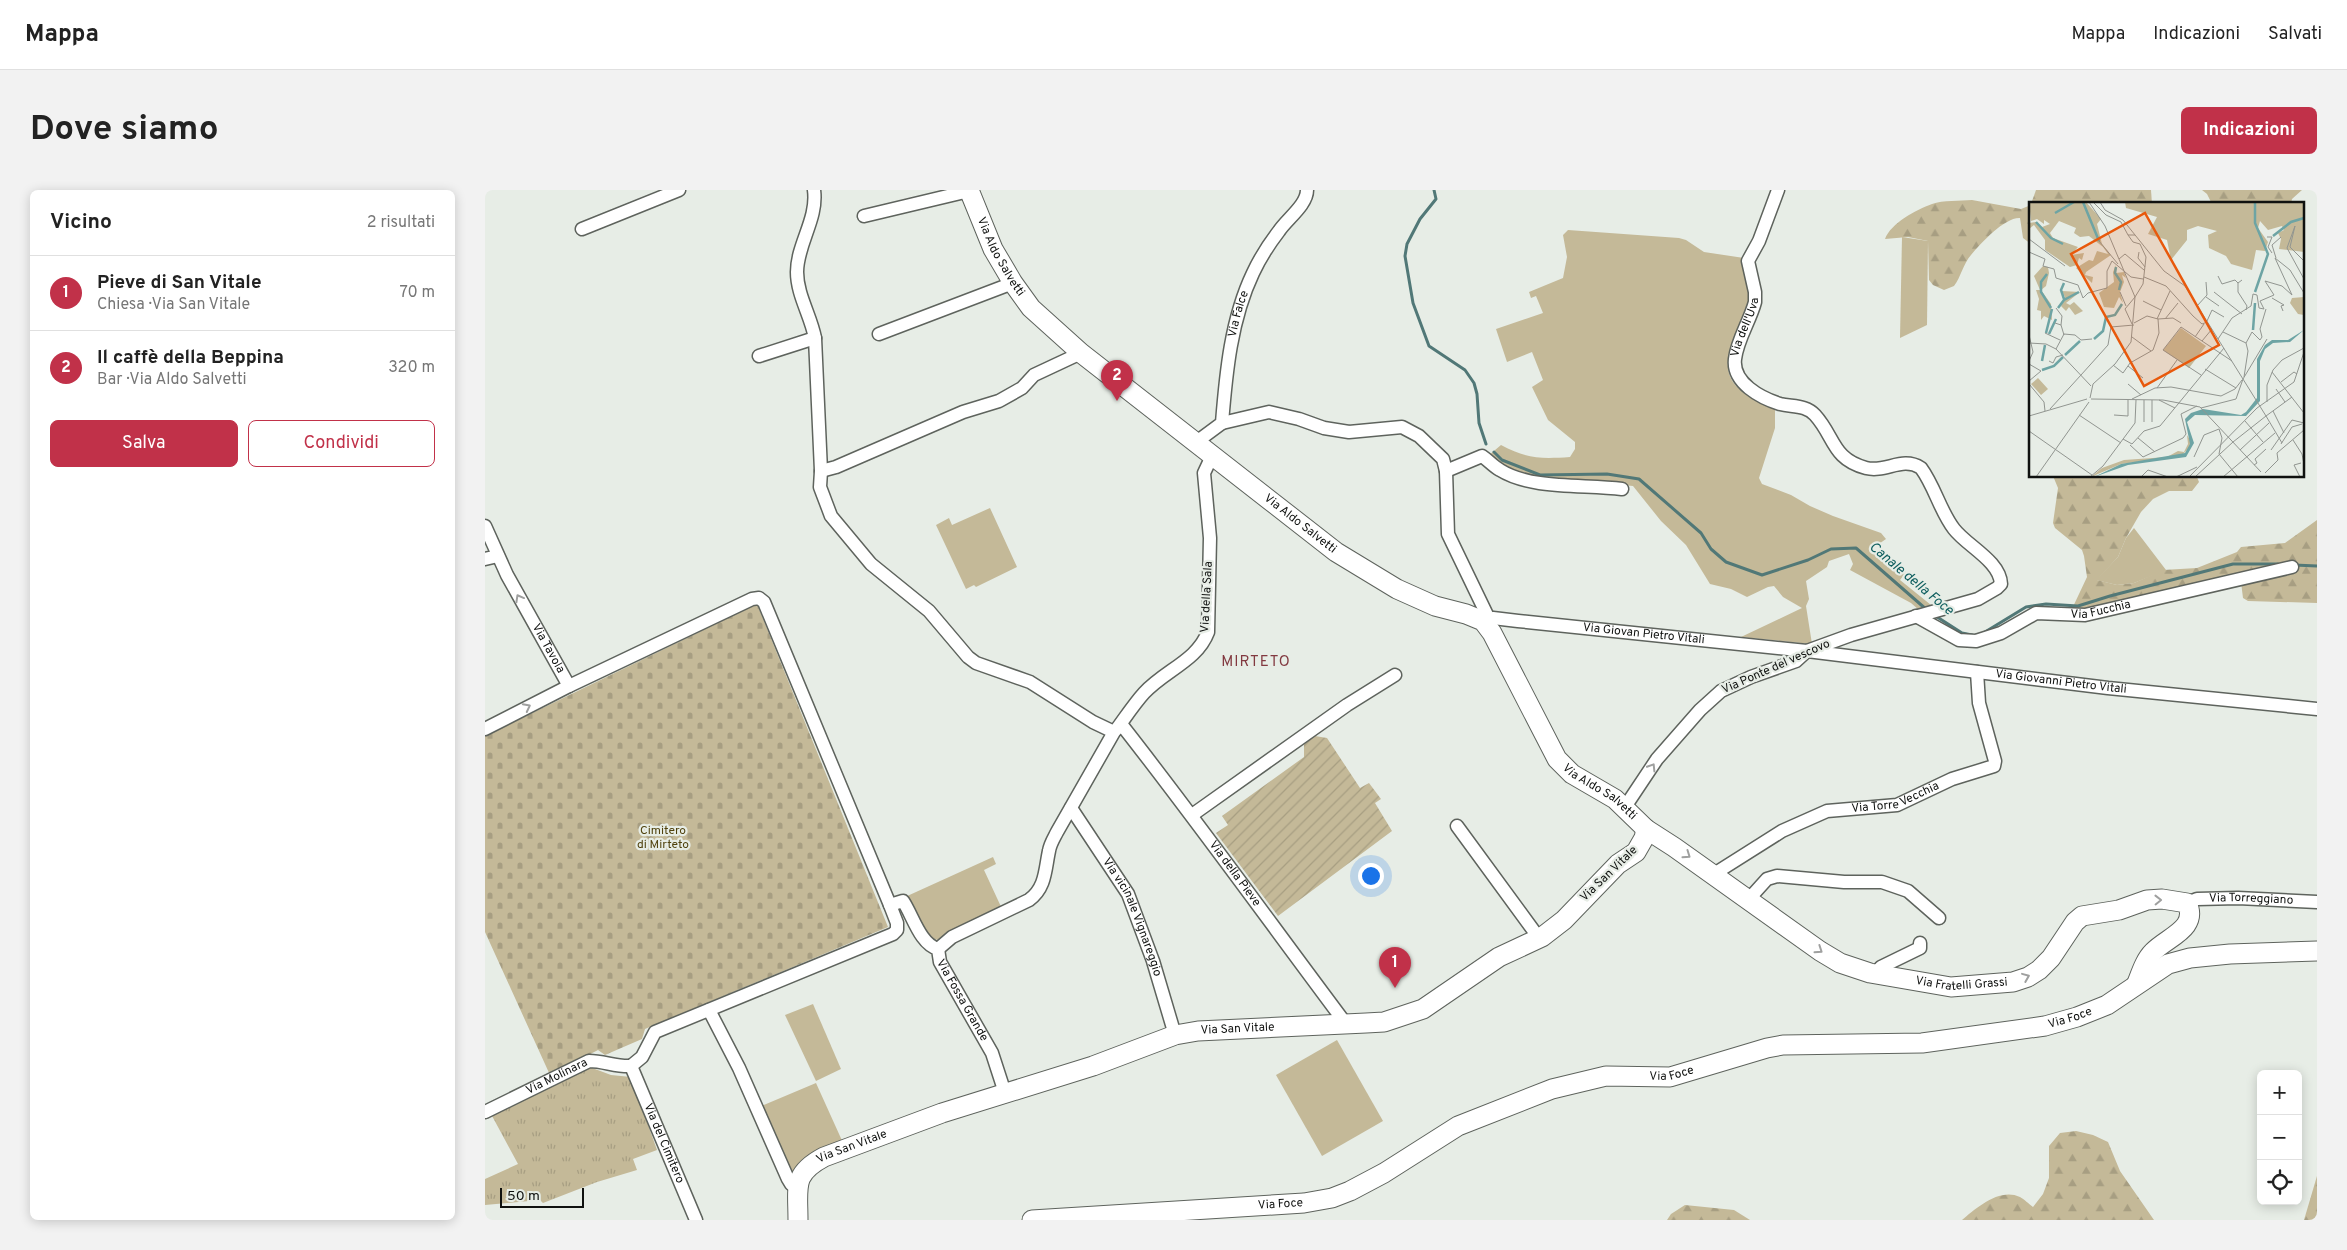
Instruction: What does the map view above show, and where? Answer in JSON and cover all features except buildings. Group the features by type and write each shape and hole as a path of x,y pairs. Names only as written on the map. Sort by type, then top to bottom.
{"street":[{"path":"582,228 679,190"},
{"path":"814,190 815,199 812,217 797,271 798,286 811,320 815,338 821,471 820,487 831,516 871,564 929,611 976,663 1030,682 1093,722 1118,728"},
{"name":"Via Falce","path":"1222,423 1228,365 1241,301 1253,272 1267,248 1302,203 1307,190"},
{"name":"Via dell'Uva","path":"1778,190 1759,241 1748,262 1755,292 1755,302 1735,360 1737,374 1749,389 1763,398 1780,404 1802,406 1814,414 1837,452 1854,464 1877,469 1906,462 1921,468 1954,529 1985,558 2000,577 2001,584"},
{"path":"864,216 969,191"},
{"name":"Via Aldo Salvetti","path":"969,191 993,249 1013,283 1031,308 1081,353 1211,456 1362,569 1397,589 1435,606 1486,620 1557,759 1572,774 1625,807 1646,829"},
{"path":"879,334 1013,283"},
{"path":"759,356 815,338"},
{"path":"821,471 836,467 963,412 999,401 1022,388 1034,375 1081,353"},
{"path":"1195,443 1222,423 1269,412 1289,416 1324,428 1349,432 1402,428 1419,436 1443,459 1446,471 1448,534 1486,620"},
{"name":"Via della Sala","path":"938,949 952,937 1038,894 1043,885 1049,848 1118,728 1145,692 1204,643 1208,632 1210,538 1204,473 1211,456"},
{"path":"1446,471 1481,456 1499,470 1514,476 1554,485 1595,485 1622,489"},
{"name":"Via Tavola","path":"485,526 507,575 569,686 485,729"},
{"path":"485,559 498,556"},
{"name":"Via Fucchia","path":"1918,616 1959,640 1976,641 2001,633 2036,613 2085,616 2292,568"},
{"name":"Via Ponte del vescovo","path":"1625,807 1657,759 1711,698 1730,686 1796,661 1807,651 1851,635 1978,599 2001,584"},
{"path":"569,686 752,598 759,598 764,602 897,923 897,930 893,934 655,1032 642,1057 631,1066"},
{"name":"Via Giovan Pietro Vitali","path":"1486,620 1807,651"},
{"name":"Via Giovanni Pietro Vitali","path":"1807,651 2109,688 2317,710"},
{"name":"Via Torre Vecchia","path":"1714,874 1782,831 1827,811 1897,805 1952,779 1994,766 1995,761 1979,703 1977,672"},
{"path":"1192,815 1347,705 1395,675"},
{"name":"Via della Pieve","path":"1118,728 1192,815 1268,921 1346,1024"},
{"name":"Via vicinale Vignareggio","path":"1071,808 1128,894 1153,961 1175,1035"},
{"path":"1457,826 1539,938"},
{"name":"Via Fratelli Grassi","path":"1646,829 1714,874 1747,900 1840,963 1875,974 1951,987 2013,982 2039,970 2051,958 2075,922 2082,916 2119,910 2147,900 2162,899 2187,904"},
{"name":"Via San Vitale","path":"798,1220 800,1177 807,1166 824,1157 942,1113 1093,1066 1175,1035 1198,1031 1384,1022 1423,1009 1499,957 1539,938 1564,920 1618,864 1636,852 1644,838 1646,829"},
{"path":"1747,900 1767,879 1777,876 1844,882 1881,882 1908,891 1939,918"},
{"name":"Via Torreggiano","path":"2187,904 2197,899 2238,898 2317,902"},
{"name":"Via Fossa Grande","path":"890,906 903,901 926,941 938,949 940,962 992,1053 1005,1093"},
{"path":"2137,983 2152,953 2183,929 2187,923 2191,915 2187,904"},
{"path":"1875,974 1881,967 1920,948 1920,943"},
{"name":"Via Foce","path":"1032,1220 1304,1203 1332,1198 1384,1173 1458,1126 1552,1089 1585,1080 1621,1074 1649,1078 1670,1076 1783,1045 1922,1043 2045,1026 2077,1017 2107,1005 2137,983 2168,964 2190,958 2230,954 2317,951"},
{"path":"709,1010 739,1068 788,1179 798,1189"},
{"name":"Via Molinara","path":"485,1112 589,1060 601,1061 618,1067 631,1066"},
{"name":"Via del Cimitero","path":"631,1066 696,1220"}],"green space":[{"path":"2036,190 2151,190 2152,202 2032,202"},
{"path":"2202,190 2302,190 2292,199 2291,202 2211,202 2207,194"},
{"path":"1972,200 2021,209 2029,206 2029,242 2023,238 2020,218 2007,222 1971,255 1954,286 1944,290 1933,285 1929,280 1928,241 1908,237 1885,239 1898,222 1912,213 1941,202"},
{"path":"1568,230 1679,238 1686,240 1704,252 1744,258 1749,301 1745,318 1731,350 1728,362 1732,380 1738,388 1755,400 1775,408 1775,428 1759,478 1762,484 1791,495 1833,516 1881,533 1886,539 1873,548 1886,566 1895,559 1906,572 1900,580 1931,605 1931,608 1919,610 1911,603 1850,570 1853,564 1849,554 1829,561 1827,567 1806,581 1809,599 1806,606 1812,644 1741,637 1802,608 1783,597 1774,586 1747,597 1731,589 1710,584 1686,545 1661,521 1633,486 1516,475 1488,456 1501,445 1519,453 1542,458 1570,457 1575,449 1575,442 1548,420 1532,387 1543,380 1532,352 1507,362 1496,329 1543,313 1536,296 1531,298 1529,292 1563,278 1567,257 1563,235"},
{"path":"1902,237 1928,241 1927,325 1900,338"},
{"path":"2054,478 2197,478 2199,482 2192,491 2169,491 2153,499 2141,512 2126,538 2118,557 2097,580 2117,585 2134,583 2163,570 2197,568 2237,552 2241,547 2285,543 2317,520 2317,603 2248,601 2243,598 2240,574 2226,576 2225,579 2198,582 2087,609 2071,611 2087,577 2082,550 2055,528 2053,523 2058,488"},
{"path":"990,508 1017,567 976,587 974,585 966,589 936,525 949,518 952,525"},
{"path":"2134,528 2166,570 2134,583 2117,585 2096,580 2118,557 2126,538"},
{"name":"Cimitero di Mirteto","path":"757,604 888,927 645,1029 642,1039 605,1055 598,1050 550,1075 485,932 485,736"},
{"path":"1315,736 1327,738 1360,788 1369,783 1381,799 1375,803 1392,831 1278,916 1216,833 1228,825 1222,816 1304,757 1304,744"},
{"path":"993,857 996,864 984,870 1003,911 941,940 929,939 905,897"},
{"path":"813,1004 841,1069 816,1081 785,1015"},
{"path":"1337,1040 1383,1121 1322,1156 1276,1075"},
{"path":"587,1066 611,1075 631,1077 657,1150 633,1159 637,1170 597,1182 543,1203 540,1200 485,1205 485,1179 518,1164 491,1114"},
{"path":"816,1083 844,1145 807,1159 791,1175 759,1107"},
{"path":"2076,1131 2093,1135 2108,1142 2120,1171 2154,1220 1962,1220 1989,1200 2004,1195 2020,1197 2033,1207 2043,1194 2049,1178 2049,1146 2060,1133"},
{"path":"2317,1176 2317,1220 2304,1220"},
{"path":"1685,1205 1734,1210 1750,1220 1667,1220 1671,1214"}],"waterway":[{"name":"Canale della Foce","path":"1434,190 1436,199 1420,219 1407,244 1405,256 1413,303 1429,346 1465,370 1474,383 1477,394 1479,423 1486,444"},
{"name":"Canale della Foce","path":"1494,452 1502,460 1540,475 1607,474 1639,479 1701,533 1711,549 1726,562 1762,575 1808,560 1831,549 1856,548 1927,610"},
{"name":"Canale della Foce","path":"1985,632 2026,607 2046,604 2078,606 2233,564 2278,564"},
{"name":"Canale della Foce","path":"2294,565 2317,566"},
{"name":"Canale della Foce","path":"1934,615 1962,633 1972,635"}],"place":[{"name":"Il caffè della Beppina","path":"1117,401"},
{"name":"Pieve di San Vitale","path":"1395,988"}],"district":[{"name":"MIRTETO","path":"1256,662"}]}
